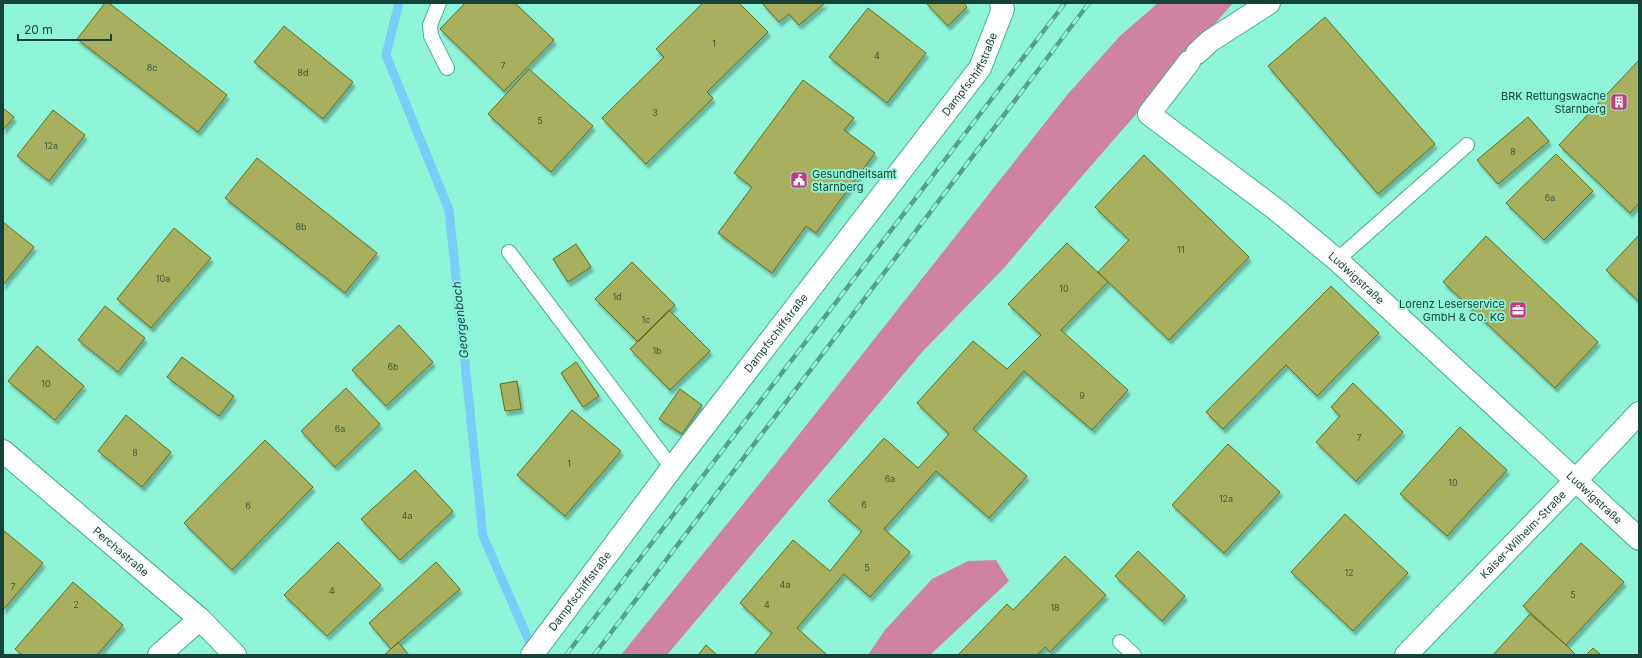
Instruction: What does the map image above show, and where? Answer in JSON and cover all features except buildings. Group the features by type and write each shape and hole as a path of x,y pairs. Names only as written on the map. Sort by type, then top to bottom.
{"street":[{"name":"Dampfschiffstraße","path":"532,655 672,468 980,68 1002,9 1002,3"},
{"name":"Ludwigstraße","path":"1269,3 1210,41 1193,57 1149,114 1278,211 1337,260 1639,539"},
{"name":"Kaiser-Wilhelm-Straße","path":"1406,655 1639,413"},
{"name":"Perchastraße","path":"3,451 200,619 235,655"},
{"path":"160,655 200,619"}],"lane":[{"path":"439,3 430,25 431,36 447,68"},
{"path":"1337,260 1467,145"},
{"path":"509,252 672,468"},
{"path":"1120,642 1134,655"}],"shaded area":[{"path":"1158,3 1233,3 1004,268 923,351 667,655 621,655 778,461 1067,95 1120,36"},
{"path":"996,560 1009,581 930,655 868,655 885,630 932,579 968,561"}],"waterway":[{"name":"Georgenbach","path":"399,3 386,55 449,210 483,536 529,641"}],"railway":[{"path":"566,655 1065,3"},
{"path":"594,655 1089,3"}],"place":[{"name":"BRK Rettungswache Starnberg","path":"1619,102"},
{"name":"Gesundheitsamt Starnberg","path":"799,180"},
{"name":"Lorenz Leserservice GmbH & Co. KG","path":"1518,310"}]}
